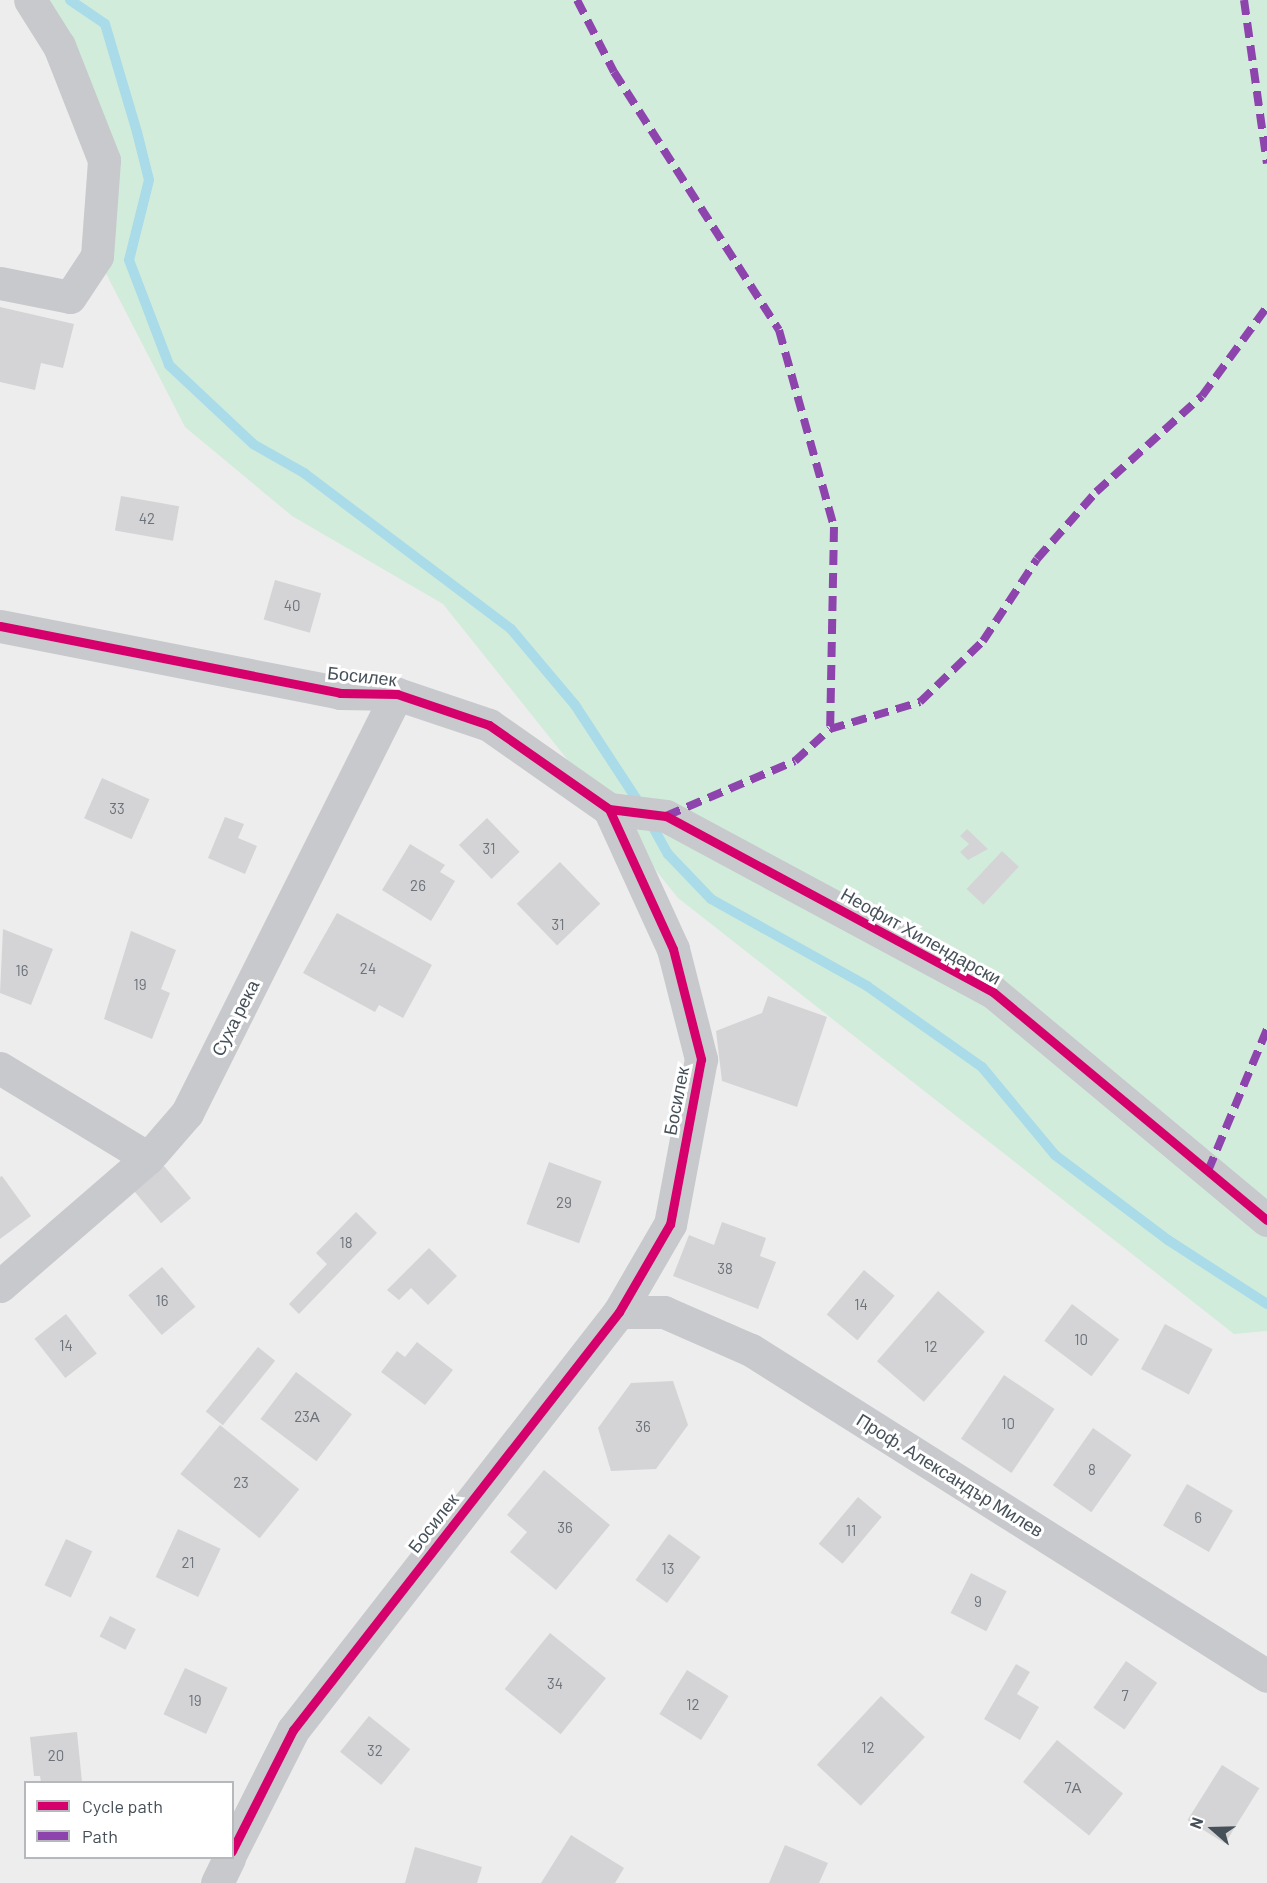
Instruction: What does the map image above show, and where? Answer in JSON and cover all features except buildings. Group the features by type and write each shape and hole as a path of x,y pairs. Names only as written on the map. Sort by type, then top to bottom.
{"street":[{"path":"0,282 70,297 97,256 104,160 59,46 30,0"},
{"name":"Босилек","path":"0,626 340,693 397,694 489,725 609,809 673,949 700,1059 670,1224 618,1312 293,1730 234,1847"},
{"name":"Суха река","path":"0,1286 148,1158 187,1113 397,694"},
{"name":"Неофит Хилендарски","path":"609,809 666,816 993,992 1267,1220"},
{"path":"0,1068 148,1158"},
{"name":"Проф. Александър Милев","path":"618,1312 664,1312 751,1350 1267,1676"},
{"path":"217,1883 228,1859"}],"green space":[{"path":"30,0 1267,0 1267,1331 1234,1334 678,898 443,604 292,516 185,427 97,256 104,160"}],"waterway":[{"path":"70,0 105,24 137,132 149,180 129,260 169,365 253,444 304,473 511,629 575,705 641,806"},
{"path":"649,820 668,854 711,899 867,986 982,1067 1055,1155 1168,1240 1267,1304"}],"marked path":[{"path":"577,0 614,72 779,330 834,527 830,729"},
{"path":"1244,0 1267,163"},
{"path":"666,816 795,761 830,729 920,702 983,641 1037,559 1096,492 1202,396 1267,307"},
{"path":"1208,1171 1267,1029"}],"cycle path":[{"path":"0,626 340,693 397,694 489,725 609,809 673,949 701,1059 670,1224 619,1312 293,1730 234,1847"},
{"path":"609,809 666,816 993,992 1267,1220"}]}
